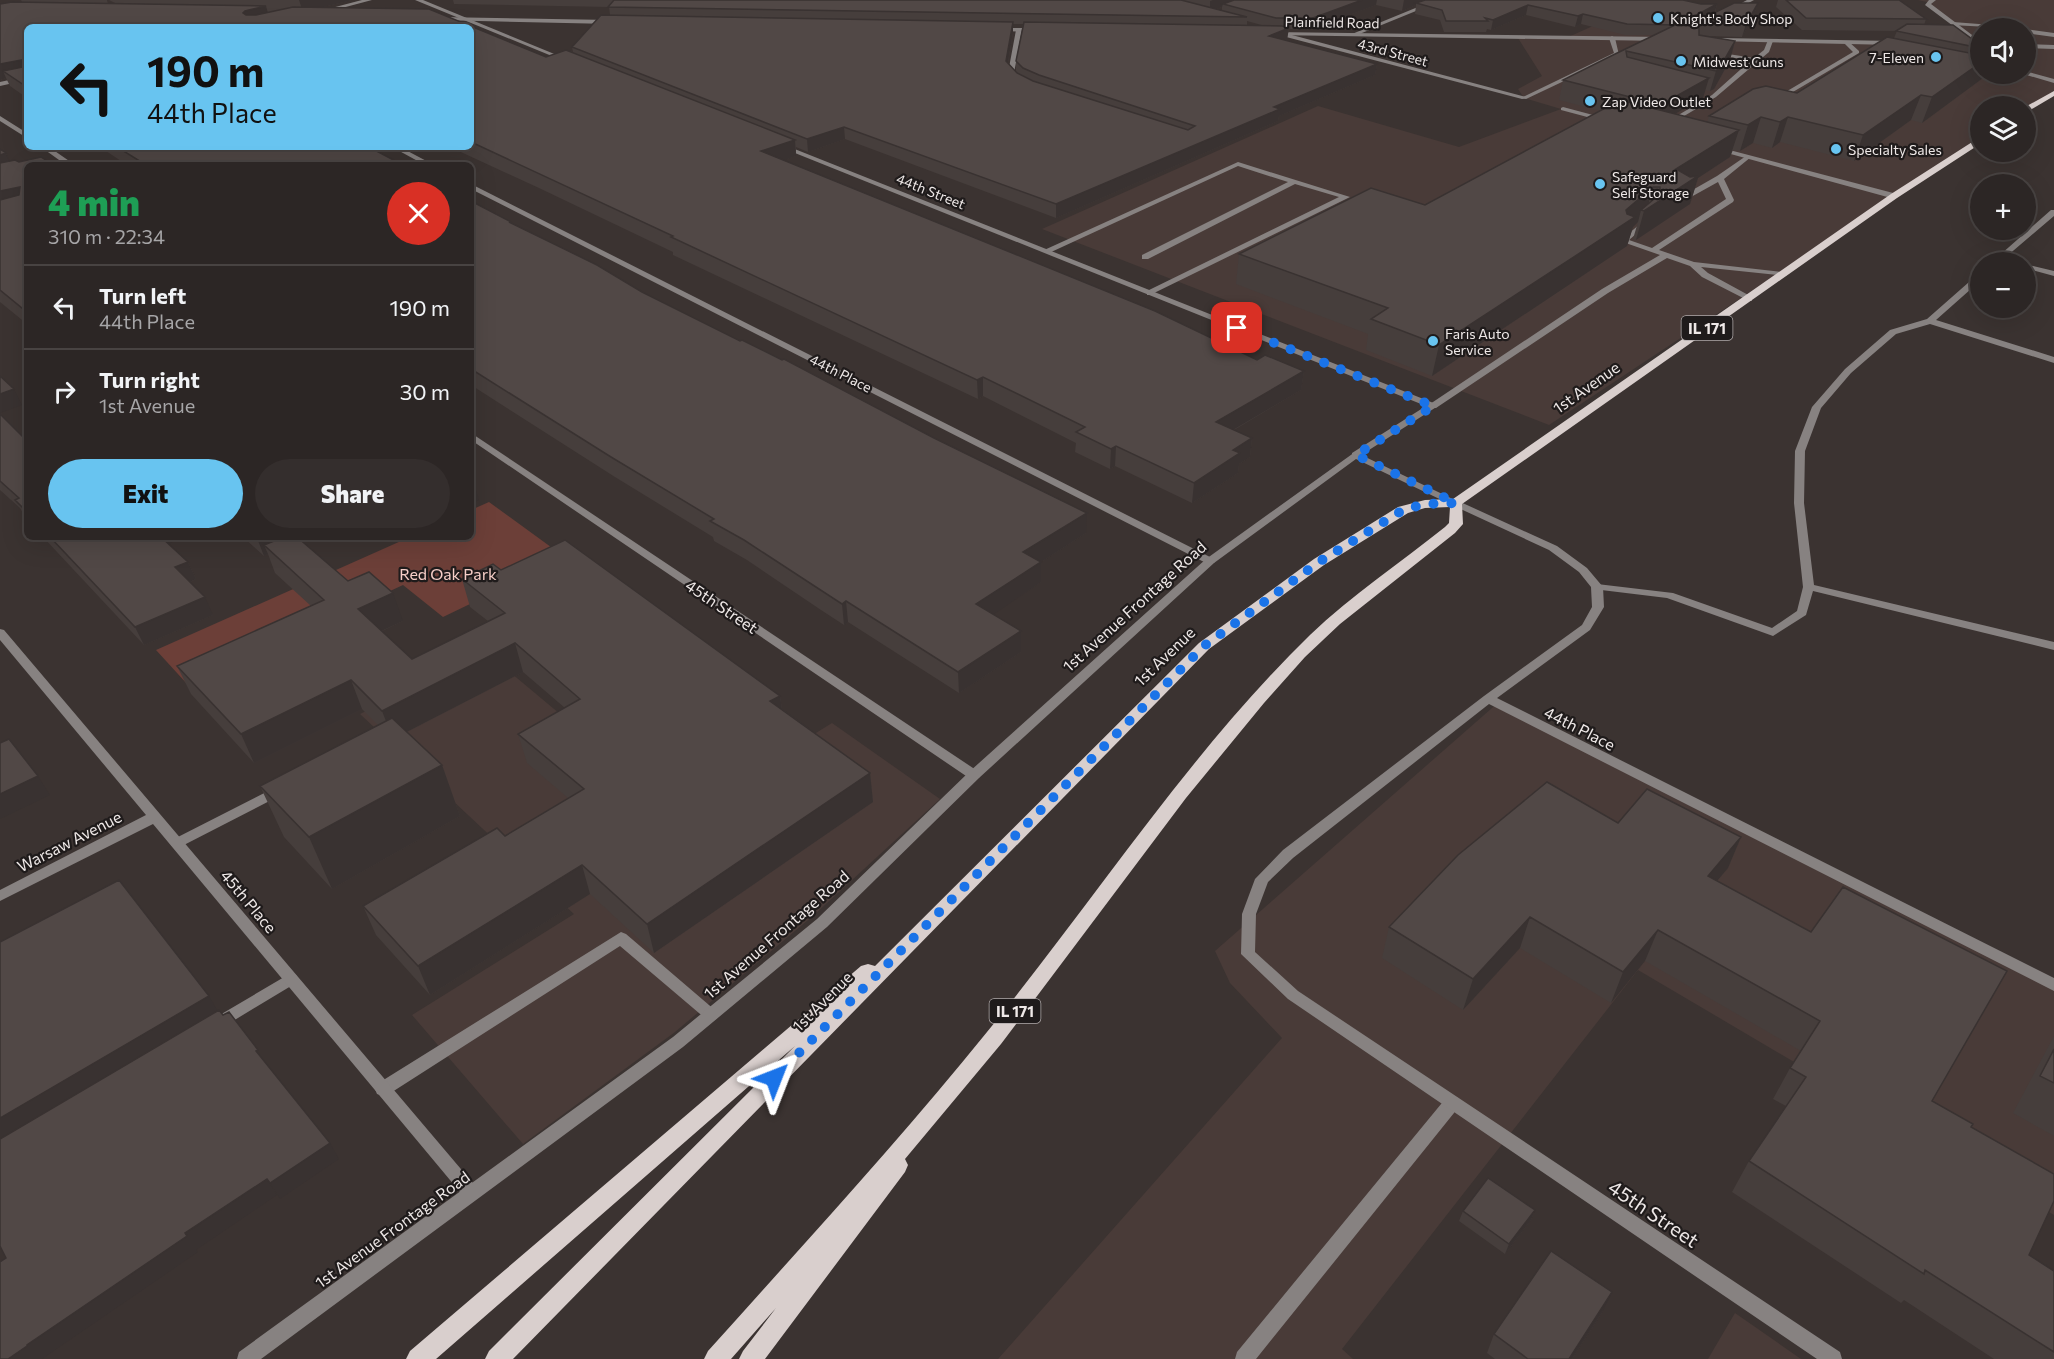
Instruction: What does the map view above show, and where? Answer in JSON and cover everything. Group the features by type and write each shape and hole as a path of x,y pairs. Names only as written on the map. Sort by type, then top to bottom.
{"main road":[{"path":"2036,104 2054,93"},
{"name":"1st Avenue","path":"498,1359 1098,750 1213,639 1319,562 1403,510 1425,504 1456,503 1894,196 1970,147"},
{"name":"IL 171","path":"716,1359 993,1040 1250,709 1301,652 1356,602 1450,530 1457,516 1456,503"},
{"path":"418,1359 963,888"},
{"path":"752,1359 993,1040"}],"street":[{"path":"332,18 318,15 369,0"},
{"path":"418,0 572,62"},
{"path":"1355,34 1440,0"},
{"path":"1720,16 1751,0"},
{"path":"1934,0 1927,4 1970,37"},
{"path":"435,19 613,22"},
{"path":"1953,24 1970,25"},
{"path":"983,29 1043,30"},
{"path":"1019,30 1011,73 1028,86"},
{"name":"43rd Street","path":"1265,32 1524,98 1617,54 1612,38"},
{"name":"Plainfield Road","path":"1275,33 1676,39"},
{"path":"2036,33 2054,35"},
{"path":"1709,40 1902,43"},
{"path":"1736,40 1742,57"},
{"path":"1663,126 1714,96 1767,51 1770,41"},
{"path":"1846,42 1857,52 1869,54"},
{"path":"2036,46 2053,46"},
{"path":"1708,52 1755,60"},
{"path":"1769,104 1857,52"},
{"path":"2036,77 2054,81"},
{"path":"0,84 24,79"},
{"path":"1703,93 1714,96"},
{"path":"1563,109 1619,123"},
{"path":"0,118 24,134"},
{"name":"44th Street","path":"770,141 1433,406"},
{"path":"1714,148 1894,196"},
{"path":"48,150 66,162"},
{"path":"401,150 424,162"},
{"path":"1679,201 1720,178 1748,157"},
{"path":"1046,251 1238,164 1346,197 1150,293"},
{"path":"1653,250 1730,200 1720,178"},
{"path":"1145,257 1295,182"},
{"name":"44th Place","path":"474,188 1210,561"},
{"path":"2008,252 2054,212"},
{"path":"1647,219 1624,241 1694,264 1783,274"},
{"path":"1356,455 1605,291 1666,255"},
{"path":"1694,264 1705,275 1749,299"},
{"path":"2036,269 2054,274"},
{"path":"1597,587 1669,595 1773,632 1802,613 1809,587 1799,503 1800,451 1817,407 1848,371 1893,332 1930,321 1970,286"},
{"path":"1930,321 2054,360"},
{"name":"45th Street","path":"474,438 974,776"},
{"path":"1356,455 1552,549 1583,570 1597,587 1598,607 1586,627 1488,699"},
{"name":"1st Avenue Frontage Road","path":"246,1359 678,1042 822,923 974,776 1210,561 1356,455"},
{"path":"1809,587 2054,646"},
{"name":"45th Place","path":"2,640 177,843 471,1193"},
{"name":"44th Place","path":"1488,699 2054,985"},
{"name":"45th Street","path":"1488,699 1288,854 1262,879 1249,914 1248,954 1293,995 1833,1359"},
{"path":"177,843 295,782"},
{"name":"Warsaw Avenue","path":"0,896 154,817"},
{"path":"383,1089 621,938 711,1014"},
{"path":"201,1033 291,979"},
{"path":"1244,1359 1452,1103"}],"shaded area":[{"path":"1918,0 2054,0 2054,93 2036,104 2036,96 1970,96 1970,147 1549,425 1042,229 1318,106 1459,147 1561,109 1524,98 1518,89 1542,76 1518,38 1564,39 1604,21 1720,16 1677,38 1970,45 1970,84 2036,84 2036,18 1970,18 1970,39 1927,2"},
{"path":"486,652 682,816 832,723 940,799 814,915 675,1032 523,1144 412,1015 574,914 360,714"},
{"path":"1500,701 2054,982 2054,1215 1638,970 1342,1349 1353,1359 998,1359 1282,1038 1230,983 1215,951"},
{"path":"1735,1313 1801,1359 1708,1359"}],"green space":[{"name":"Red Oak Park","path":"489,502 566,558 443,617 403,585 188,685 156,650 403,540 474,540 474,509"}],"building":[{"path":"614,0 1181,0 1247,17 608,7"},
{"path":"1234,0 1362,0 1313,18 1276,18 1223,4"},
{"path":"1425,0 1683,0 1701,4 1717,4 1678,25 1627,24 1528,5 1493,20 1485,18 1488,21 1446,21 1442,10 1416,3"},
{"path":"1786,0 1899,0 1926,19 1806,18"},
{"path":"12,2 266,6 245,11 243,13 246,15 293,7 429,9 466,24 24,24 24,85 3,71 23,67 22,60 0,64 0,4"},
{"path":"1734,3 1758,3 1746,24 1694,23"},
{"path":"601,15 1013,22 1006,61 1017,73 1033,81 1188,130 1195,126 1023,68 1016,61 1024,22 1282,26 1289,28 1269,36 1377,64 1274,107 1280,109 1056,204 844,127 807,139 572,47"},
{"path":"1907,24 1953,25 1970,38 1970,46 1896,31"},
{"path":"1668,25 1699,26 1699,35 1735,41 1716,71 1626,51 1627,57 1709,78 1655,108 1628,101 1634,98 1563,80 1673,26"},
{"path":"474,27 546,57 566,50 795,140 761,151 1155,311 1257,360 1265,355 1304,371 1216,422 1252,438 1233,450 1240,453 1194,483 1116,446 1111,449 1076,432 1085,427 983,377 977,380 671,237 673,236 474,143"},
{"path":"1887,37 1970,53 1970,70 1932,97 1921,95 1863,135 1788,117 1780,122 1761,117 1748,125 1709,116 1753,89 1766,86 1797,93"},
{"path":"1620,100 1739,130 1676,169 1690,177 1698,176 1644,211 1641,210 1660,194 1660,187 1653,187 1626,210 1627,214 1635,217 1439,345 1371,319 1388,308 1239,254 1371,188 1425,205"},
{"path":"122,150 375,150 397,162 141,162"},
{"path":"41,157 48,162 24,162 24,307 22,308 0,290 0,200 19,195 20,187 0,191 0,163 15,160 19,162"},
{"path":"474,203 597,265 642,292 740,341 784,359 934,438 1087,513 1023,552 1041,562 976,604 1021,631 958,672 846,601 842,604 744,540 710,521 714,519 474,371"},
{"path":"0,376 14,389 0,394"},
{"path":"0,414 24,438 24,509 15,500 19,498 0,481"},
{"path":"53,540 164,540 188,562 175,567 205,597 135,627"},
{"path":"276,540 300,540 348,581 369,572 393,593 358,609 412,659 505,613 462,579 493,564 501,570 565,540 780,696 770,701 870,773 647,924 582,865 418,966 363,906 497,828 505,836 584,789 518,734 580,699 515,643 382,711 351,680 241,734 177,666 324,600 264,545"},
{"path":"392,718 442,765 309,837 260,786"},
{"path":"9,739 38,776 0,794 0,743"},
{"path":"1547,782 1618,823 1647,789 1741,837 1708,876 1811,932 1843,887 2007,971 1932,1101 1973,1124 1971,1127 2054,1174 2054,1201 2029,1255 2054,1271 2054,1352 1925,1270 1924,1274 1749,1161 1806,1077 1790,1068 1820,1021 1658,930 1623,972 1530,917 1473,979 1389,927 1458,855"},
{"path":"119,880 209,996 0,1118 0,942"},
{"path":"219,1010 223,1015 229,1012 258,1050 256,1051 330,1143 270,1183 267,1179 185,1233 187,1236 8,1359 0,1359 0,1262 6,1258 0,1246 0,1139"},
{"path":"2054,1049 2054,1083 2040,1076"},
{"path":"1488,1178 1535,1210 1509,1244 1463,1211"},
{"path":"1551,1251 1612,1292 1569,1359 1528,1359 1494,1334"}],"place":[{"name":"Knight's Body Shop","path":"1658,18"},
{"name":"7-Eleven","path":"1936,57"},
{"name":"Midwest Guns","path":"1681,61"},
{"name":"Zap Video Outlet","path":"1590,101"},
{"name":"Specialty Sales","path":"1836,149"},
{"name":"Safeguard Self Storage","path":"1600,184"},
{"name":"Faris Auto Service","path":"1433,341"}],"route":[{"path":"774,1078 1204,646 1319,562 1403,510 1425,504 1456,503 1356,455 1433,406 1237,328"}]}
